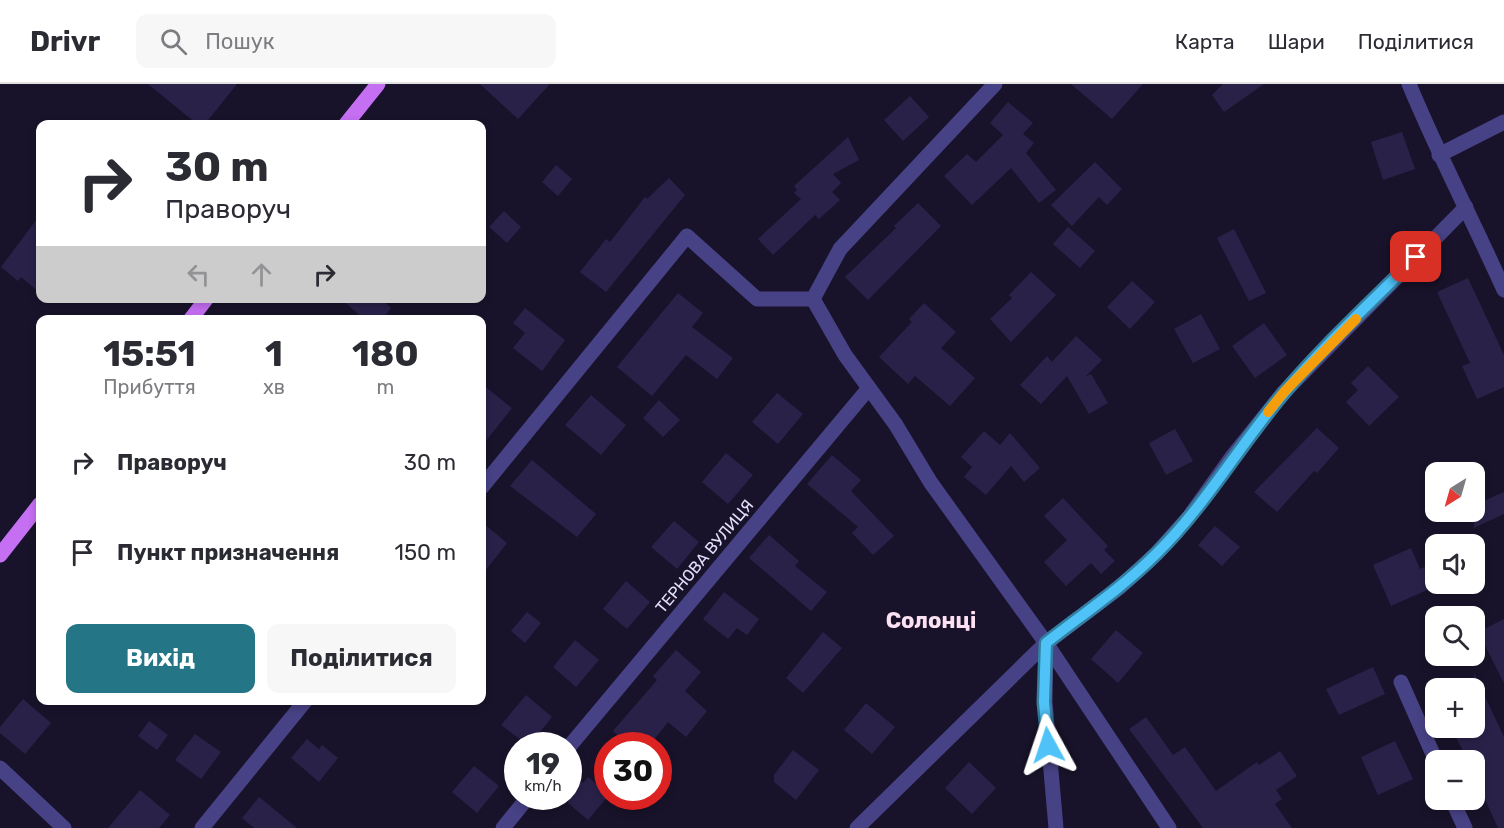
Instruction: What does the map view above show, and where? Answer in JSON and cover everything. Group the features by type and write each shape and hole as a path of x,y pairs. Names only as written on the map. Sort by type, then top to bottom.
{"main road":[{"path":"349,120 378,84"},
{"path":"194,315 203,303"},
{"path":"0,555 36,509"}],"street":[{"path":"813,299 840,249 995,84"},
{"path":"1409,84 1439,155 1504,290"},
{"path":"1439,155 1504,122"},
{"path":"857,828 1046,643 1119,587 1157,554 1189,517 1231,458 1284,392 1466,207"},
{"path":"486,482 687,236 757,299 813,299"},
{"path":"813,299 829,331 896,425 931,483 1046,643 1169,828"},
{"name":"ТЕРНОВА ВУЛИЦЯ","path":"581,732 869,388"},
{"path":"1046,643 1044,702 1056,828"},
{"path":"1401,681 1431,750"},
{"path":"202,828 302,705"},
{"path":"0,768 64,828"},
{"path":"503,828 518,810"},
{"path":"1457,810 1465,828"}],"building":[{"path":"148,84 237,84 208,120 192,120"},
{"path":"480,84 550,84 518,119"},
{"path":"1071,84 1143,84 1112,119"},
{"path":"1223,84 1264,84 1224,112 1212,95"},
{"path":"910,96 929,117 903,141 884,120"},
{"path":"1008,102 1033,123 1023,134 1034,143 1026,153 1056,190 1039,203 1011,168 972,205 944,176 967,154 976,162 1003,135 990,123"},
{"path":"1402,132 1415,169 1383,180 1371,142"},
{"path":"848,137 859,160 833,174 841,183 832,192 840,200 819,219 815,215 773,255 758,239 801,199 794,193 797,190 794,186"},
{"path":"1095,162 1122,189 1107,205 1099,197 1072,226 1051,205"},
{"path":"556,165 572,179 558,196 542,182"},
{"path":"669,178 685,195 606,292 580,272 606,239 610,242 645,197 647,199"},
{"path":"918,203 941,226 868,300 845,277 896,228 894,226"},
{"path":"504,211 521,227 507,243 489,227"},
{"path":"36,220 36,290 21,277 18,281 1,267"},
{"path":"1068,227 1095,251 1080,268 1053,244"},
{"path":"1234,229 1266,293 1249,301 1217,238"},
{"path":"1031,272 1056,295 1011,342 990,319 1012,298 1009,295"},
{"path":"1468,278 1504,355 1504,387 1477,399 1462,366 1470,363 1437,292"},
{"path":"1132,281 1155,302 1130,329 1107,307"},
{"path":"678,293 703,313 692,327 733,358 717,379 686,355 652,396 617,367"},
{"path":"346,303 386,303 391,308 386,315 359,315"},
{"path":"924,303 956,332 941,348 975,378 950,406 915,376 908,384 879,357 912,322 909,319"},
{"path":"525,308 565,340 542,371 513,348 525,333 513,323"},
{"path":"1201,314 1220,349 1193,363 1174,329"},
{"path":"1264,323 1287,355 1255,378 1232,346"},
{"path":"1076,336 1102,360 1085,377 1091,374 1108,403 1089,414 1067,376 1041,404 1020,385 1047,356 1052,362"},
{"path":"1368,366 1399,397 1369,426 1346,402 1358,390 1351,383"},
{"path":"486,387 512,408 486,441"},
{"path":"777,393 803,414 778,444 752,422"},
{"path":"591,395 626,425 601,455 565,425"},
{"path":"659,400 680,420 663,437 643,418"},
{"path":"1317,428 1339,448 1317,473 1314,471 1277,512 1254,492"},
{"path":"1175,429 1193,461 1166,475 1149,443"},
{"path":"984,431 1000,445 1010,433 1040,468 1024,482 1011,466 986,495 964,477 972,467 961,457"},
{"path":"726,453 753,475 728,504 702,482"},
{"path":"832,455 861,480 851,491 894,536 873,555 852,533 858,527 807,484"},
{"path":"532,460 596,514 577,537 510,486"},
{"path":"1504,492 1504,514 1474,528 1474,522 1485,522 1485,500"},
{"path":"1063,498 1108,546 1104,550 1115,561 1101,574 1091,563 1066,586 1044,562 1067,540 1044,516"},
{"path":"674,521 699,542 677,569 651,547"},
{"path":"486,525 507,543 486,570"},
{"path":"1215,526 1240,547 1222,566 1198,545"},
{"path":"769,535 799,561 795,566 827,592 811,611 749,558"},
{"path":"1411,548 1420,569 1425,567 1425,591 1391,606 1373,565"},
{"path":"626,581 650,602 627,629 603,609"},
{"path":"724,592 759,619 747,635 737,628 728,639 703,619"},
{"path":"527,612 541,623 525,643 511,631"},
{"path":"1504,619 1504,683 1485,646 1485,628"},
{"path":"1116,630 1143,653 1118,683 1091,659"},
{"path":"823,632 842,648 803,693 786,678"},
{"path":"575,640 599,660 576,687 553,667"},
{"path":"676,650 701,672 685,691 707,711 686,737 668,722 660,732 613,731 657,680 653,676"},
{"path":"1373,667 1385,694 1339,715 1326,689"},
{"path":"526,695 552,717 540,732 510,732 501,725"},
{"path":"1485,696 1504,737 1504,828 1498,828 1485,799 1485,750 1463,750 1456,738 1485,738"},
{"path":"23,699 51,723 25,754 0,733 0,727"},
{"path":"866,703 895,727 872,754 844,730"},
{"path":"1146,717 1173,755 1185,747 1216,791 1257,762 1259,765 1280,751 1297,776 1276,790 1282,799 1275,804 1292,828 1203,828 1129,729"},
{"path":"149,721 168,735 157,750 138,736"},
{"path":"195,734 221,752 201,779 175,760"},
{"path":"307,739 319,749 322,745 338,758 319,782 291,758"},
{"path":"1395,741 1413,779 1378,795 1361,757"},
{"path":"793,750 819,770 796,800 774,782 774,775"},
{"path":"969,762 996,788 972,814 945,788"},
{"path":"474,766 499,786 477,813 452,792"},
{"path":"588,777 594,782 594,810 596,810 588,820 576,810 582,810 582,782"},
{"path":"140,790 170,815 159,828 108,828"},
{"path":"259,797 297,828 254,828 242,818"}],"slow traffic":[{"path":"1268,412 1284,392 1356,319"}],"district":[{"name":"Солонці","path":"931,620"}],"route":[{"path":"1048,745 1044,702 1046,643 1119,587 1157,554 1189,517 1231,458 1284,392 1416,257"}]}
